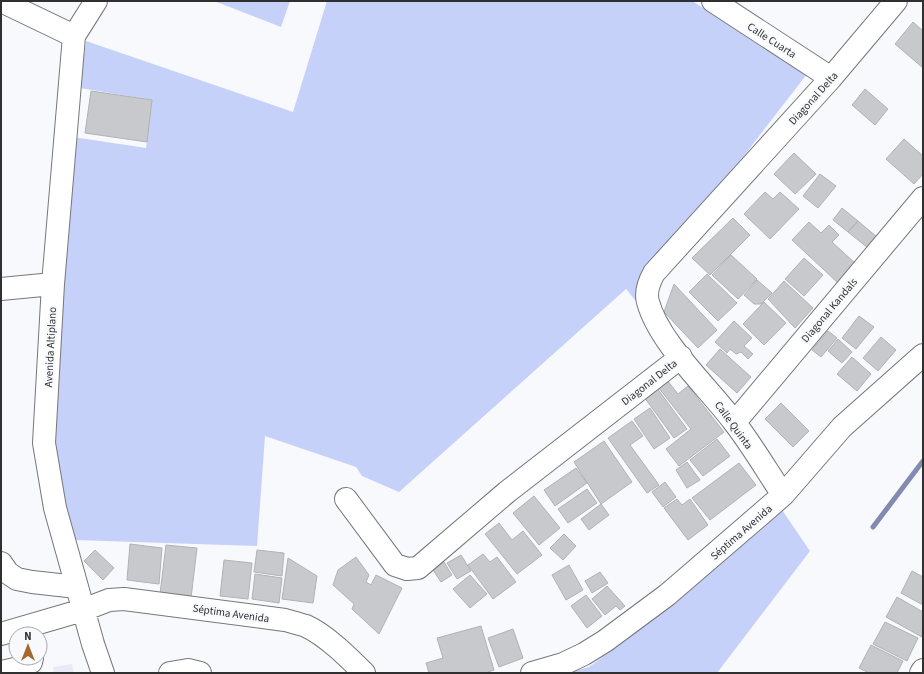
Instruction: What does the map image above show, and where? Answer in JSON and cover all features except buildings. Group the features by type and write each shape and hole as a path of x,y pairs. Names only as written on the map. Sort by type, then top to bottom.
{"street":[{"path":"1,1 74,36"},
{"name":"Avenida Altiplano","path":"96,1 74,36 53,284 44,443 55,508 92,644 103,673"},
{"name":"Calle Cuarta","path":"713,1 831,78"},
{"name":"Diagonal Delta","path":"346,499 395,565 407,569 418,568 507,492 681,357 667,339 653,316 647,300 648,286 654,273 831,78 896,1"},
{"name":"Diagonal Kandals","path":"734,422 923,198"},
{"path":"1,289 53,284"},
{"name":"Séptima Avenida","path":"532,673 563,664 584,654 605,641 667,595 783,495 842,427 923,355"},
{"name":"Calle Quinta","path":"681,357 734,422 783,495"},
{"path":"2,566 8,573 17,579 77,587"},
{"name":"Séptima Avenida","path":"83,610 109,600 124,599 285,620 306,627 322,636 343,664 364,673"},
{"path":"45,626 83,610"},
{"path":"170,673 188,670 200,673"}],"shaded area":[{"path":"214,1 290,1 281,27"},
{"path":"327,1 692,1 807,74 743,157 677,230 646,267 640,306 626,289 399,492 362,476 356,467 265,436 257,546 75,540 53,459 73,137 146,148 152,100 80,88 86,41 293,112"},
{"path":"782,510 810,551 717,673 568,673 589,667 629,637 691,588"},
{"path":"72,664 74,673 54,673 53,667"}],"waterway":[{"path":"873,527 923,461"}]}
